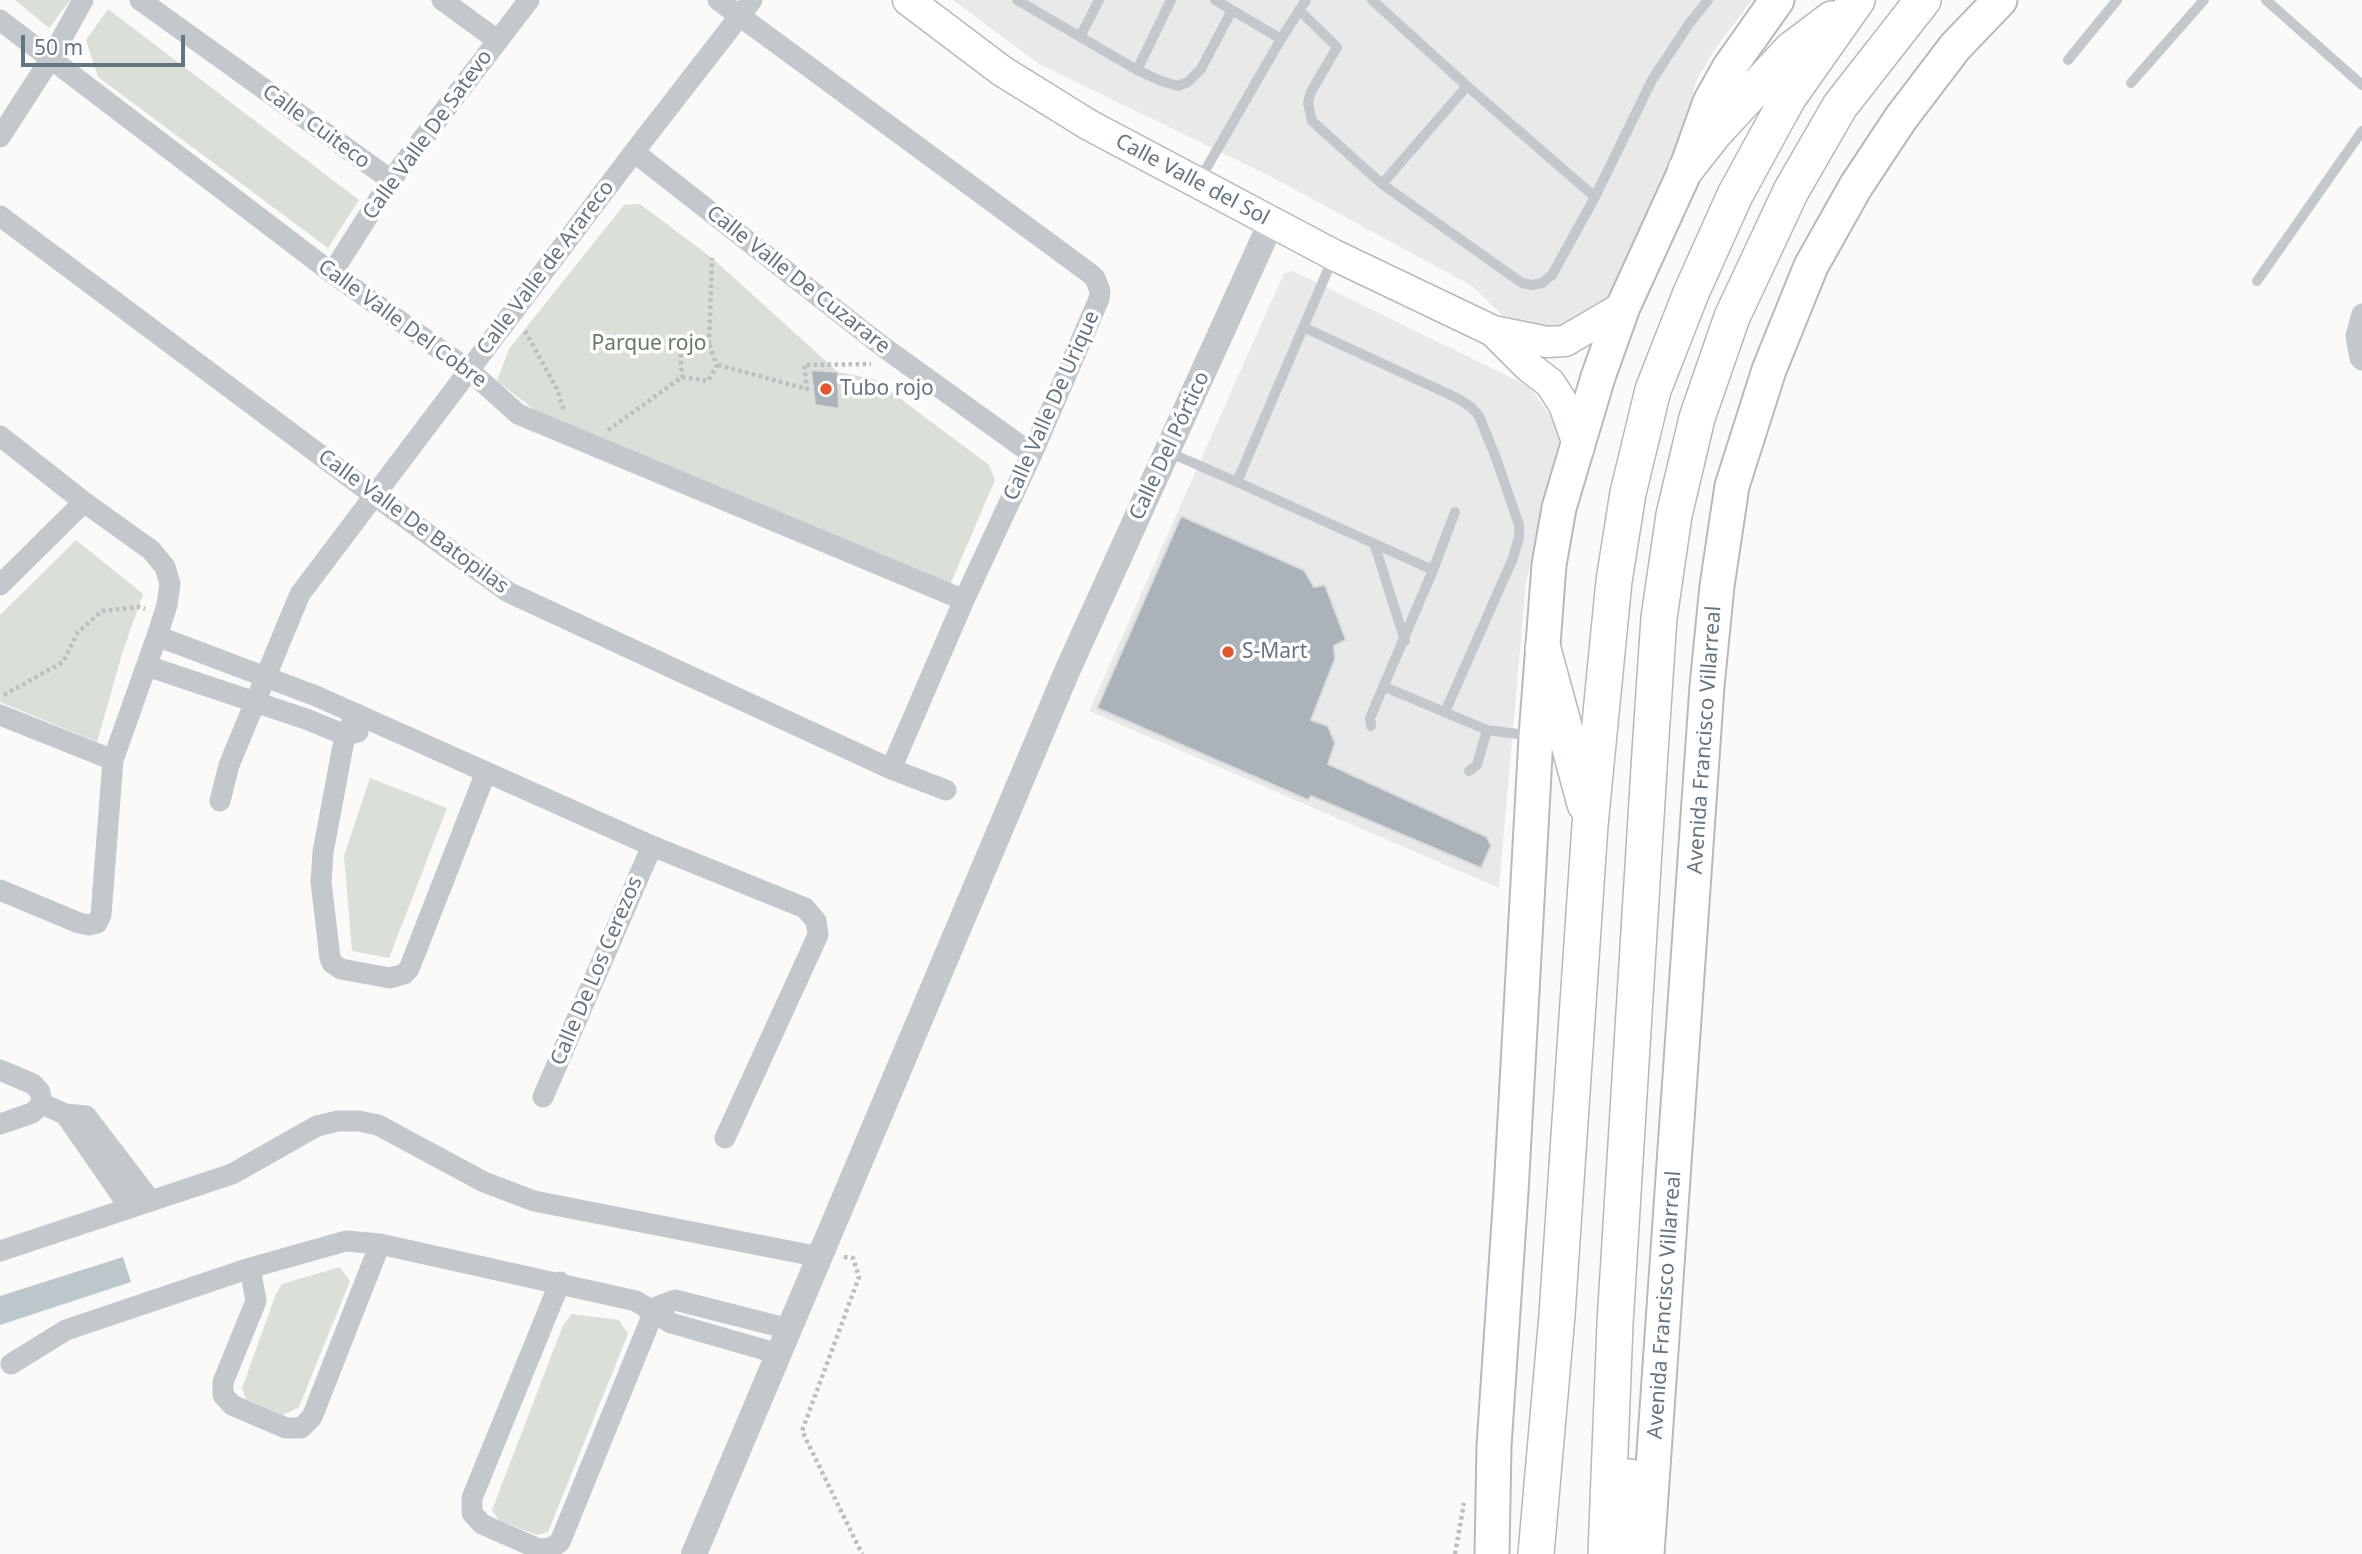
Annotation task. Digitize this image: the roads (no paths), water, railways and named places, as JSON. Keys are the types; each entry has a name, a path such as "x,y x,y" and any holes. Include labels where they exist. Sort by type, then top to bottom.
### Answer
{"highway":[{"path":"1686,169 1715,132 1791,50 1857,0"},
{"path":"1535,1554 1557,1315 1590,825 1614,581 1628,493 1653,390 1690,293 1735,195 1788,98 1857,0"},
{"path":"1606,1554 1615,1324 1659,618 1677,503 1698,418 1732,317 1791,191 1840,106 1923,0"},
{"path":"1542,649 1590,825"},
{"path":"1512,1554 1557,1315"},
{"path":"1615,1324 1630,1473 1632,1554"}],"main road":[{"name":"Calle Valle del Sol","path":"908,0 1002,71 1089,125 1271,223 1493,331 1547,342 1565,341 1623,307"},
{"path":"1492,1554 1494,1446 1536,737 1549,565 1559,508 1598,377 1623,307 1686,169 1710,102 1729,68 1777,0"},
{"name":"Avenida Francisco Villarreal","path":"1647,1554 1707,686 1717,586 1732,486 1769,370 1811,266 1856,186 1900,118 1955,47 2000,0"},
{"name":"Calle Valle del Sol","path":"1493,331 1529,367 1550,383 1564,405 1579,447"}],"street":[{"path":"0,137 51,58 83,0"},
{"name":"Calle Cuiteco","path":"140,0 391,180"},
{"path":"442,0 497,40"},
{"name":"Calle Valle De Satevo","path":"332,273 391,180 529,0"},
{"name":"Calle Valle De Urique","path":"718,0 746,8 1095,278 1100,291 1099,299 1032,454 964,600 891,769"},
{"name":"Calle Valle de Arareco","path":"220,801 229,765 300,594 746,8"},
{"name":"Calle Valle Del Cobre","path":"0,20 332,273 469,370 518,414 964,600"},
{"name":"Calle Valle De Cuzarare","path":"634,152 907,365 1032,454"},
{"name":"Calle Valle De Batopilas","path":"0,216 508,592 891,769 946,790"},
{"name":"Calle Del Pórtico","path":"694,1554 1068,669 1271,223"},
{"path":"2362,314 2356,336 2362,360"},
{"path":"0,436 83,502 151,550 165,567 170,584 160,626 113,760 101,915 97,923 79,923 0,890"},
{"path":"0,585 83,502"},
{"path":"160,626 652,846 805,908 814,917 818,934 725,1139"},
{"path":"147,666 306,719 345,735 380,726"},
{"path":"357,714 345,735 323,852 321,882 330,958 332,963 341,969 390,978 404,974 408,969 486,772"},
{"path":"0,715 113,760"},
{"name":"Calle De Los Cerezos","path":"543,1097 652,846"},
{"path":"0,1070 33,1084 40,1092 42,1104"},
{"path":"42,1104 65,1114 86,1116 151,1201"},
{"path":"0,1124 32,1112 42,1104"},
{"path":"65,1114 130,1208"},
{"path":"0,1251 232,1174 317,1126 338,1121 359,1121 378,1125 484,1182 534,1201 820,1257"},
{"path":"11,1364 66,1330 250,1268 346,1241 380,1244 636,1301 671,1323 779,1354"},
{"path":"250,1268 256,1301 223,1382 223,1395 232,1405 286,1428 301,1428 312,1418 380,1244"},
{"path":"560,1282 472,1498 472,1513 482,1524 539,1549 551,1548 560,1542 650,1321 651,1309"},
{"path":"651,1309 675,1300 789,1329"}],"lane":[{"path":"1080,37 1099,0"},
{"path":"1138,70 1171,0"},
{"path":"1215,0 1280,39"},
{"path":"1199,183 1280,39 1306,0"},
{"path":"1372,0 1595,197"},
{"path":"1299,10 1337,47 1311,92 1308,103 1312,121 1382,184 1522,283 1532,285 1542,283 1552,275 1595,197 1652,80 1708,0"},
{"path":"2068,60 2117,0"},
{"path":"2131,83 2204,0"},
{"path":"2266,0 2362,85"},
{"path":"1025,2 1138,70 1178,86 1188,82 1201,69 1232,10"},
{"path":"1382,184 1467,86"},
{"path":"2257,281 2362,131"},
{"path":"1237,482 1334,255"},
{"path":"1303,327 1457,398 1471,407 1479,416 1496,458 1519,525 1519,537 1513,558 1445,712"},
{"path":"1168,452 1433,570"},
{"path":"1371,726 1370,718 1405,641 1455,512"},
{"path":"1375,546 1405,641"},
{"path":"1385,687 1487,730 1536,737"},
{"path":"1469,771 1477,765 1487,730"}],"place":[{"name":"Tubo rojo","path":"826,389"},
{"name":"S-Mart","path":"1228,652"}],"park label":[{"name":"Parque rojo","path":"649,344"}]}
